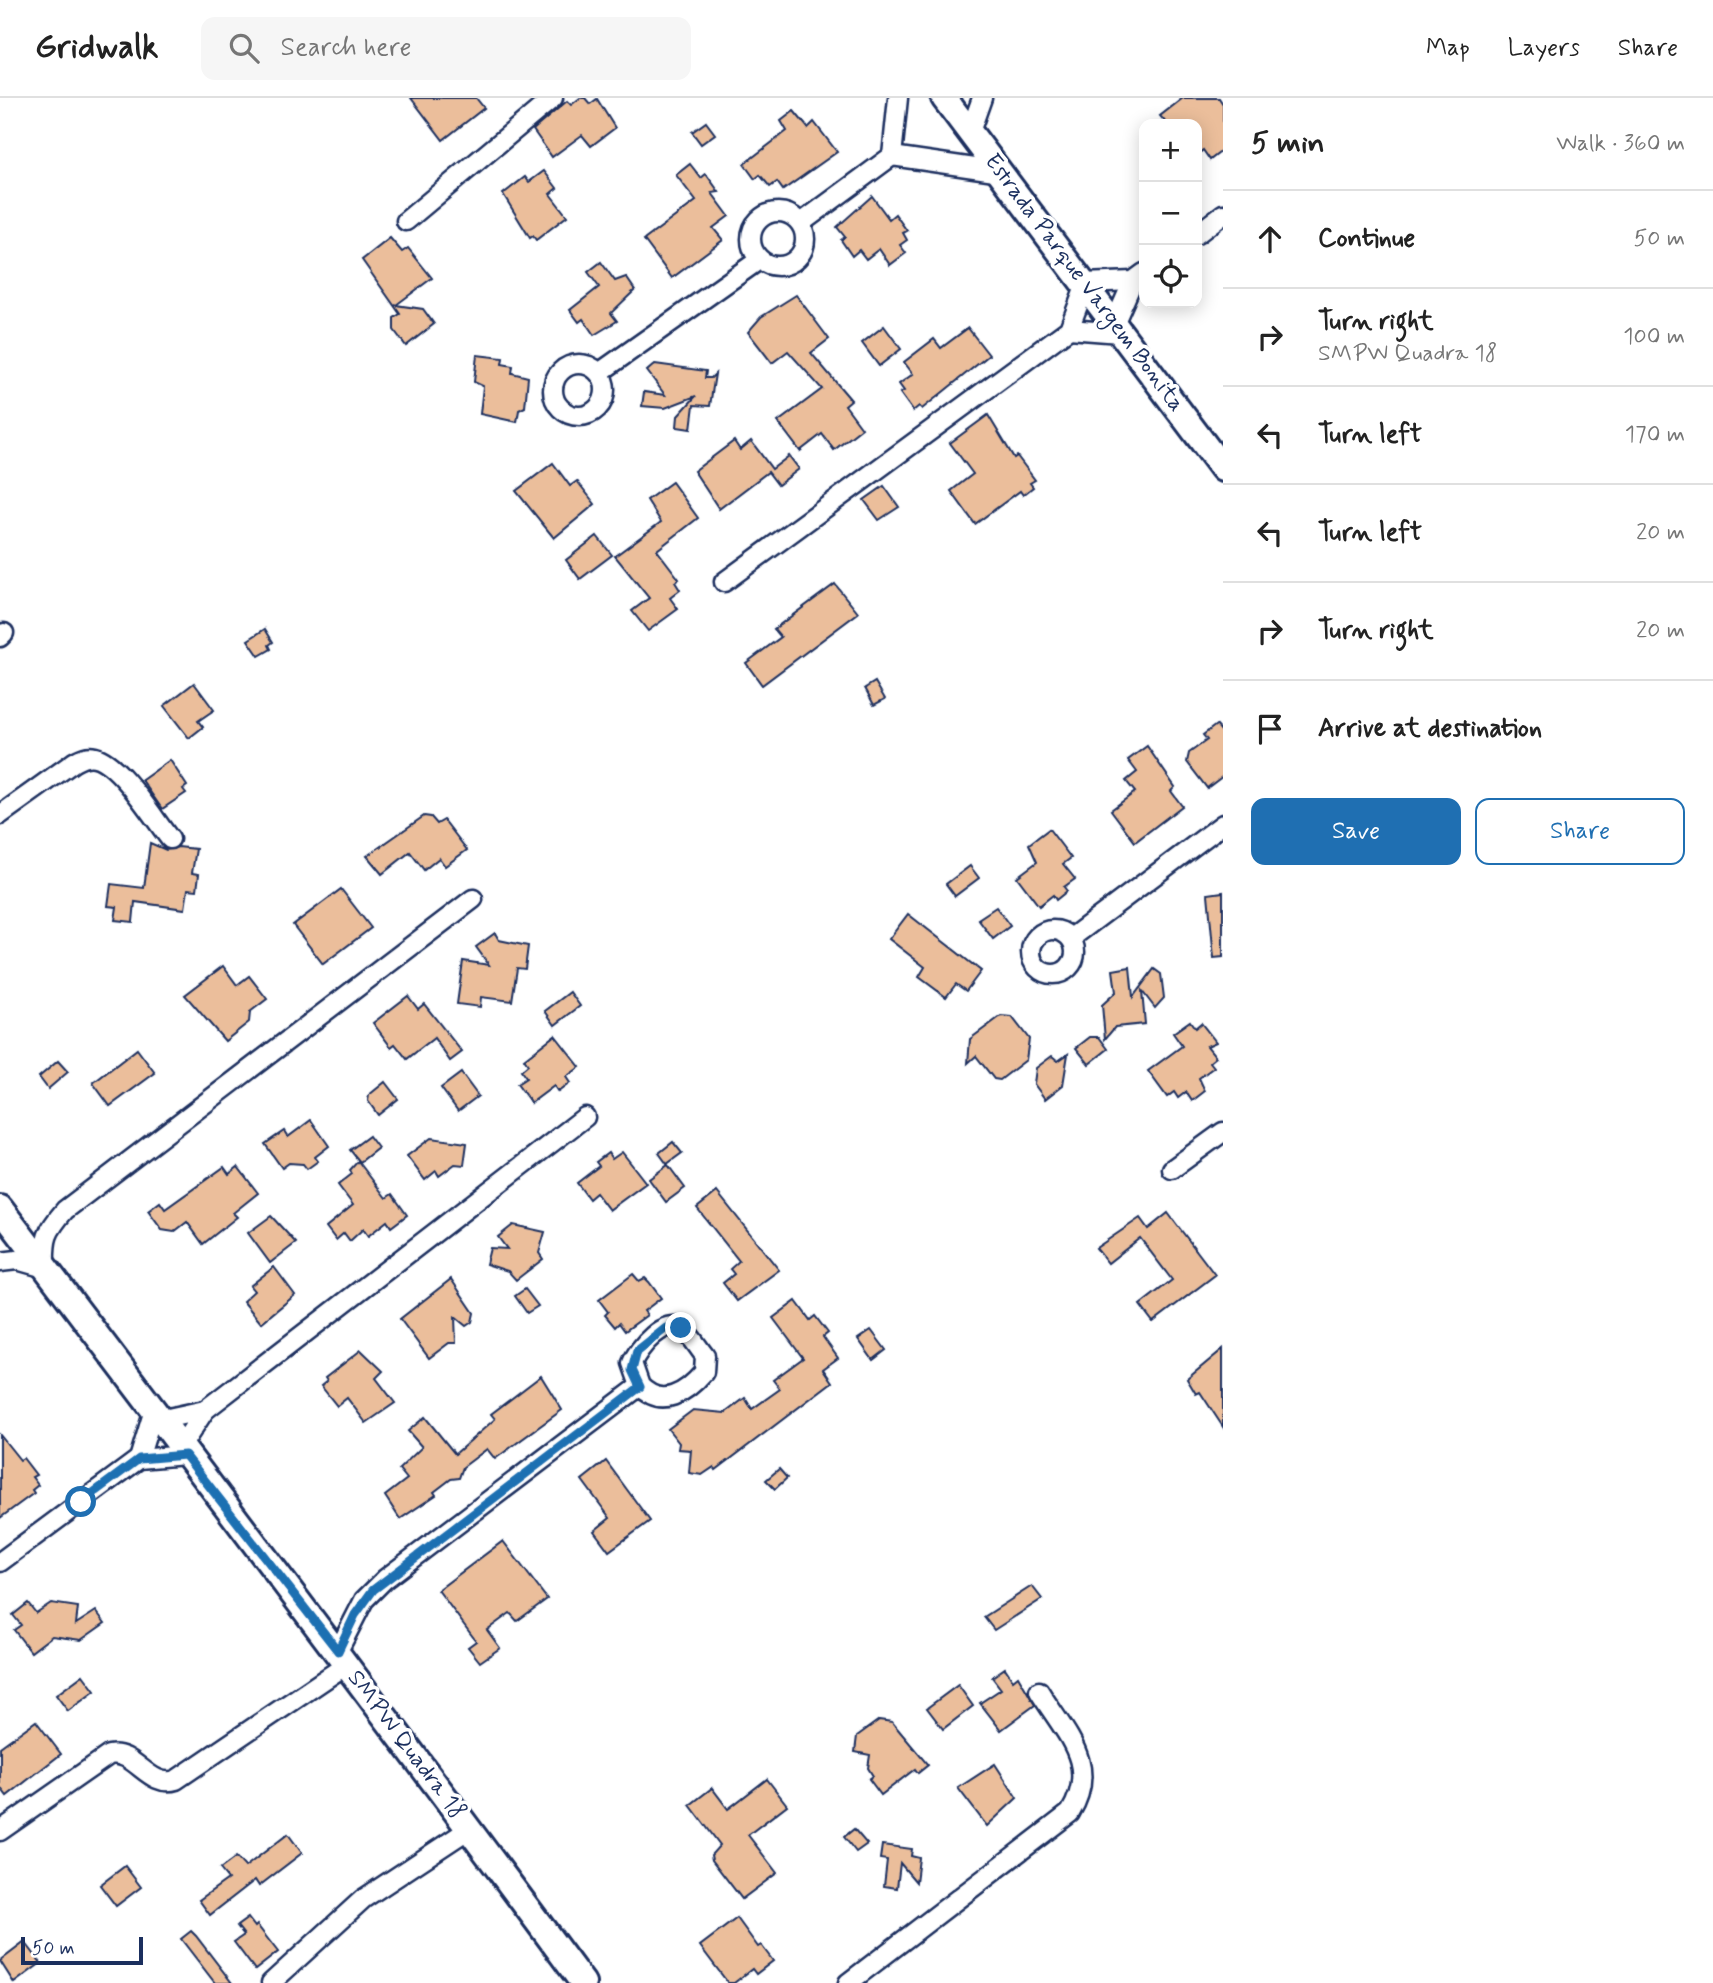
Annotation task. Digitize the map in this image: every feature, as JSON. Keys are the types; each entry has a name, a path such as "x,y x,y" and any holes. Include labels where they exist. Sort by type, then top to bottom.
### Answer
{"street":[{"path":"405,221 554,98"},
{"path":"892,156 898,98"},
{"name":"Estrada Parque Vargem Bonita","path":"944,98 1223,469"},
{"path":"970,132 982,98"},
{"path":"801,223 892,156 1002,172"},
{"path":"773,211 789,213 801,223 806,238 802,254 790,264 774,267 759,260 751,247 750,232 759,218 773,211"},
{"path":"1202,230 1223,214"},
{"path":"599,373 759,260"},
{"path":"724,582 1069,329 1085,285 1139,277"},
{"path":"1069,329 1117,329 1139,277"},
{"path":"0,815 74,762 84,757 96,757 118,771 170,839"},
{"path":"1071,938 1223,824"},
{"path":"0,1262 17,1260 46,1268 44,1242 49,1228 65,1210 472,899"},
{"path":"0,1562 139,1459 182,1452 205,1410 585,1118"},
{"path":"1172,1169 1223,1132"},
{"name":"SMPW Quadra 18","path":"0,1208 182,1452 342,1658 583,1983"},
{"path":"675,1326 684,1330 705,1356 705,1372 670,1399 657,1399 640,1387 632,1370 635,1357 642,1346 666,1328 675,1326"},
{"path":"0,1831 108,1755 122,1755 161,1781 176,1780 342,1658 364,1601 385,1578 640,1387"},
{"path":"139,1459 156,1417 205,1410"},
{"path":"848,1983 1070,1813 1084,1782 1082,1764 1039,1691"},
{"path":"271,1983 363,1899 469,1829"}],"building":[{"path":"411,98 476,98 484,108 443,140"},
{"path":"580,98 585,98 590,104 597,99 615,128 591,146 582,135 552,157 533,130 567,101 571,105"},
{"path":"1183,98 1219,98 1223,104 1223,150 1210,160 1202,151 1202,119 1163,119 1160,116"},
{"path":"794,111 808,128 814,122 837,152 783,190 777,182 770,187 760,175 755,179 744,164 787,131 781,121"},
{"path":"706,122 715,134 701,144 692,132"},
{"path":"690,164 701,178 706,174 719,192 712,193 729,216 713,228 723,240 672,278 644,240 696,201 676,175"},
{"path":"544,171 557,188 550,194 567,216 536,240 533,236 530,238 503,194 525,177 529,182"},
{"path":"872,196 889,219 895,214 907,231 903,233 907,240 900,245 906,253 890,265 879,249 866,259 859,250 852,256 841,240 845,237 837,227"},
{"path":"390,238 402,252 408,248 432,278 396,305 423,309 434,324 406,346 394,330 394,318 400,314 362,260"},
{"path":"601,262 615,281 626,277 635,290 611,313 617,321 594,335 583,319 579,322 570,310 599,287 588,272"},
{"path":"796,295 829,339 811,353 851,400 845,405 862,428 834,450 822,434 800,451 778,422 822,389 788,351 772,363 748,332 761,317"},
{"path":"884,326 901,349 879,366 862,343"},
{"path":"968,328 989,355 922,409 919,406 913,411 900,393 904,391 899,384 913,374 904,362 934,339 941,348"},
{"path":"477,355 503,358 502,364 513,366 512,373 528,377 525,407 519,410 517,422 480,414 483,386 474,382"},
{"path":"655,364 706,371 705,378 711,378 715,374 710,406 694,405 691,429 677,427 678,416 696,396 665,408 642,406 644,392 665,395 647,371"},
{"path":"988,415 1014,458 1017,456 1035,480 1030,483 1033,487 1023,495 1020,491 975,524 951,491 973,474 950,443"},
{"path":"734,441 740,450 751,441 772,469 789,456 799,469 778,485 768,472 719,509 694,471"},
{"path":"553,463 570,486 577,481 595,504 554,538 516,491"},
{"path":"672,482 698,518 657,550 679,579 675,582 680,590 670,598 678,609 648,631 632,611 649,598 615,556 661,522 647,500"},
{"path":"884,486 899,507 879,520 864,500"},
{"path":"597,536 612,555 580,579 566,560"},
{"path":"835,584 858,613 762,685 746,663 781,637 774,629"},
{"path":"265,629 273,642 269,645 271,649 259,656 248,640"},
{"path":"875,682 885,699 874,705 865,688"},
{"path":"194,683 214,710 198,721 203,727 189,738 164,706"},
{"path":"1216,725 1223,733 1223,776 1207,788 1187,762 1189,753 1207,740 1203,735"},
{"path":"1147,746 1175,787 1171,791 1182,806 1135,842 1111,810 1135,792 1126,781 1137,772 1128,760"},
{"path":"170,760 187,786 183,789 186,793 162,809 142,780"},
{"path":"424,816 431,817 437,824 444,820 467,850 445,866 439,858 424,870 410,852 382,874 367,856"},
{"path":"1049,829 1071,858 1063,864 1075,879 1064,887 1067,891 1056,900 1053,895 1039,906 1017,877 1037,862 1029,844"},
{"path":"150,843 166,850 178,847 196,849 192,873 199,874 197,890 188,889 185,909 135,902 133,922 115,920 117,907 108,906 111,884 144,888"},
{"path":"970,866 979,878 955,896 946,884"},
{"path":"341,889 371,928 323,964 293,925"},
{"path":"1223,892 1223,957 1214,958 1208,894"},
{"path":"996,907 1010,926 993,939 978,919"},
{"path":"908,914 981,971 966,991 956,984 946,997 919,977 925,967 889,939"},
{"path":"495,933 499,940 528,946 525,969 517,968 512,1001 481,997 480,1007 457,1004 463,961 489,965 476,947"},
{"path":"223,966 237,985 249,976 267,999 250,1012 249,1022 225,1041 185,995"},
{"path":"1130,967 1133,997 1154,969 1161,974 1164,998 1155,1008 1142,991 1145,1024 1115,1027 1105,1039 1102,1005 1116,992 1113,970"},
{"path":"570,992 580,1006 555,1025 545,1011"},
{"path":"408,996 418,1009 424,1004 462,1052 450,1061 434,1038 407,1059 395,1044 391,1047 373,1023"},
{"path":"1001,1016 1012,1017 1029,1039 1026,1060 1000,1080 994,1079 976,1056 968,1063 970,1039"},
{"path":"1190,1021 1195,1028 1201,1023 1216,1042 1207,1046 1216,1057 1210,1062 1214,1067 1199,1078 1205,1091 1192,1101 1186,1092 1178,1098 1174,1092 1167,1097 1148,1071 1182,1046 1173,1033"},
{"path":"555,1035 580,1067 566,1077 570,1083 558,1092 554,1086 531,1103 517,1084 526,1078 521,1071 528,1065 524,1059"},
{"path":"1090,1037 1099,1037 1108,1049 1089,1064 1076,1048"},
{"path":"137,1049 155,1073 110,1106 93,1083"},
{"path":"1068,1054 1063,1085 1045,1099 1034,1084 1036,1068 1052,1056 1058,1061"},
{"path":"58,1061 68,1072 48,1089 39,1077"},
{"path":"461,1073 478,1096 458,1111 441,1088"},
{"path":"385,1082 398,1099 378,1115 368,1101 369,1095"},
{"path":"311,1120 329,1146 315,1157 318,1161 307,1169 303,1164 289,1163 282,1168 265,1144 284,1131 288,1137"},
{"path":"369,1136 378,1148 360,1162 350,1150"},
{"path":"431,1138 467,1143 464,1165 455,1164 439,1176 436,1171 425,1180 407,1156"},
{"path":"673,1142 682,1153 667,1164 659,1153"},
{"path":"622,1152 646,1183 609,1210 596,1193 589,1199 577,1183 599,1166 596,1162 608,1153 612,1159"},
{"path":"358,1161 386,1198 392,1194 407,1215 391,1227 387,1221 368,1236 363,1229 350,1241 344,1233 336,1240 326,1227 353,1205 338,1185 352,1174 350,1170"},
{"path":"668,1165 685,1188 666,1202 649,1179"},
{"path":"224,1167 229,1174 238,1167 258,1193 233,1213 237,1217 203,1244 187,1222 174,1232 162,1230 148,1211 160,1202 165,1209"},
{"path":"717,1192 779,1270 737,1301 723,1283 734,1274 730,1269 739,1261 697,1208"},
{"path":"1168,1213 1215,1275 1153,1322 1140,1305 1172,1280 1140,1238 1108,1263 1096,1248 1140,1218 1148,1229"},
{"path":"271,1216 296,1243 270,1263 248,1233"},
{"path":"513,1225 545,1232 539,1253 543,1259 516,1280 508,1271 486,1264 490,1248 507,1249 498,1237"},
{"path":"274,1267 295,1295 261,1323 243,1301 254,1291 250,1286"},
{"path":"633,1274 639,1281 645,1278 661,1298 644,1311 647,1315 625,1331 619,1323 615,1327 605,1315 608,1312 599,1300"},
{"path":"451,1279 474,1313 472,1322 466,1326 455,1317 456,1343 449,1343 429,1358 400,1319"},
{"path":"525,1289 538,1306 527,1313 515,1296"},
{"path":"796,1301 810,1320 815,1316 828,1333 823,1337 838,1358 823,1369 832,1382 716,1470 714,1467 702,1475 689,1473 691,1450 678,1449 679,1443 668,1429 693,1410 725,1413 745,1398 752,1409 780,1389 773,1380 803,1358 773,1318"},
{"path":"871,1330 886,1350 873,1360 858,1339"},
{"path":"1223,1349 1223,1427 1200,1392 1196,1394 1187,1379"},
{"path":"361,1350 383,1371 376,1378 395,1403 366,1423 347,1398 337,1406 321,1386 327,1381 325,1378"},
{"path":"541,1376 562,1410 495,1459 487,1449 463,1467 459,1478 451,1479 434,1492 436,1495 400,1519 385,1496 407,1479 399,1469 422,1447 408,1431 425,1417 455,1454 495,1419 491,1414"},
{"path":"0,1435 36,1475 32,1477 38,1485 32,1490 34,1493 0,1518"},
{"path":"606,1461 650,1521 609,1551 594,1531 610,1518 582,1480"},
{"path":"779,1469 787,1478 775,1489 766,1480"},
{"path":"503,1541 547,1599 517,1621 510,1613 487,1630 500,1648 480,1662 468,1647 476,1641 438,1590"},
{"path":"1032,1586 1042,1599 994,1630 984,1617"},
{"path":"28,1603 36,1613 51,1603 78,1607 76,1624 96,1611 105,1623 81,1640 52,1636 31,1652 14,1630 21,1625 13,1615"},
{"path":"1005,1668 1013,1680 1018,1676 1035,1705 1001,1730 980,1703 1001,1689 992,1677"},
{"path":"83,1675 95,1691 68,1711 56,1695"},
{"path":"958,1685 973,1706 943,1729 927,1708"},
{"path":"879,1720 892,1722 928,1765 918,1773 915,1769 881,1795 869,1779 873,1776 868,1768 870,1755 855,1752 857,1736"},
{"path":"36,1721 61,1754 7,1796 0,1787 0,1747"},
{"path":"995,1764 1017,1798 987,1826 958,1788"},
{"path":"767,1779 787,1805 748,1835 777,1873 742,1899 712,1860 711,1855 720,1845 690,1805 712,1788 728,1809"},
{"path":"854,1829 867,1844 856,1852 844,1837"},
{"path":"288,1834 302,1853 259,1886 255,1880 210,1915 199,1900 228,1879 220,1869 236,1857 245,1867"},
{"path":"882,1845 912,1849 911,1856 919,1858 916,1882 900,1863 897,1888 884,1886 887,1860 880,1859"},
{"path":"125,1866 141,1887 116,1906 100,1885"},
{"path":"248,1918 255,1927 257,1925 278,1952 255,1970 234,1942 244,1935 237,1926"},
{"path":"737,1918 758,1947 761,1945 773,1961 756,1974 752,1969 734,1983 728,1983 700,1946"},
{"path":"191,1931 232,1983 215,1983 181,1939"},
{"path":"25,1942 41,1963 14,1983 0,1961"}],"route":[{"path":"81,1502 139,1459 185,1455 338,1651 364,1601 385,1578 640,1387 632,1370 637,1351 666,1328 681,1328"}]}
